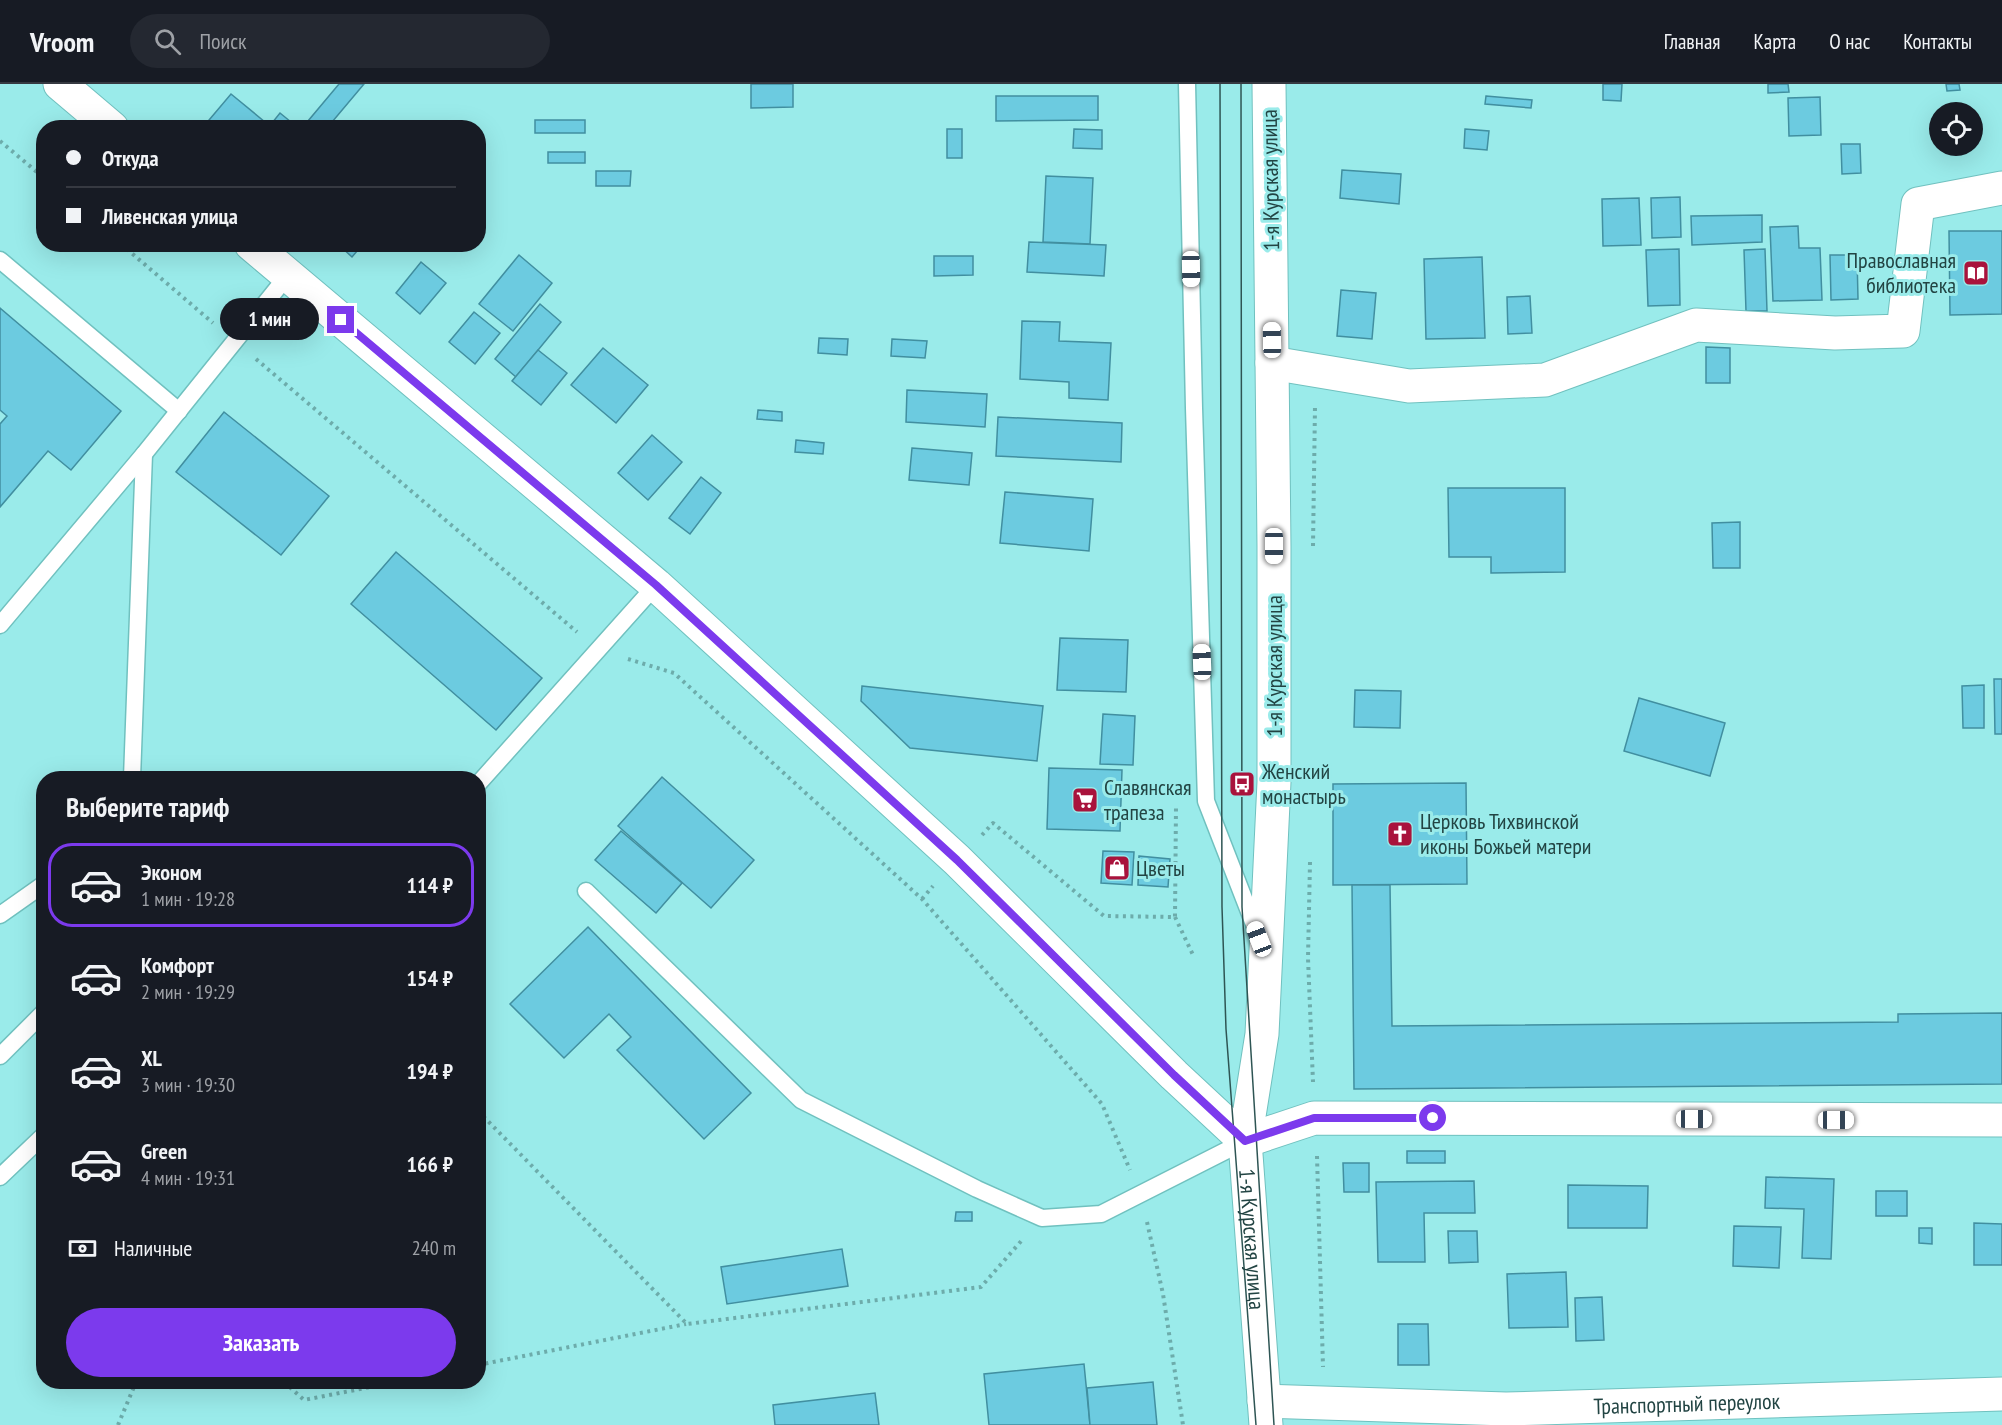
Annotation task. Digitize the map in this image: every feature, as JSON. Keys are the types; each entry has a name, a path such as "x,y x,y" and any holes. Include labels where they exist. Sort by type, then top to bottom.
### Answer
{"street":[{"path":"60,84 103,120"},
{"name":"1-я Курская улица","path":"1265,1413 1245,1141 1262,1034 1274,782 1269,84"},
{"path":"1272,363 1409,386 1545,380 1696,325 1835,333 1903,331 1918,204 2002,188"},
{"path":"261,252 656,585 957,860 1174,1075 1245,1141 1314,1118 2002,1120"},
{"name":"Транспортный переулок","path":"1265,1413 1324,1402 1506,1409 2002,1394"}],"lane":[{"path":"1187,84 1206,801 1267,959"},
{"path":"0,260 178,411"},
{"path":"0,625 144,454 288,275"},
{"path":"132,771 144,454"},
{"path":"486,775 656,585"},
{"path":"0,915 36,890"},
{"path":"586,891 801,1100 977,1189 1042,1218 1101,1214 1245,1141"},
{"path":"0,1056 36,1020"},
{"path":"0,1177 36,1143"}],"path":[{"path":"0,141 36,171"},
{"path":"130,252 598,650 674,674 922,899 1101,1104 1140,1194 1163,1294 1183,1425"},
{"path":"1194,957 1174,917 1176,800 1206,801"},
{"path":"922,899 993,823 1104,916 1174,917"},
{"path":"1314,1118 1324,1402"},
{"path":"486,1119 687,1324"},
{"path":"486,1363 687,1324 981,1287 1042,1218"},
{"path":"118,1425 133,1389"},
{"path":"292,1389 304,1400 360,1389"}],"building":[{"path":"339,84 364,84 334,120 309,120"},
{"path":"751,84 793,84 793,107 751,108"},
{"path":"1603,84 1622,84 1621,101 1603,100"},
{"path":"1768,84 1788,84 1789,92 1768,93"},
{"path":"1946,84 1959,84 1960,90 1947,91"},
{"path":"231,94 263,120 209,120"},
{"path":"996,96 1098,96 1098,120 996,121"},
{"path":"1486,96 1532,100 1531,108 1485,104"},
{"path":"1820,97 1821,135 1789,136 1788,98"},
{"path":"280,113 289,120 274,120"},
{"path":"535,120 585,120 585,133 535,133"},
{"path":"947,129 962,129 962,158 947,158"},
{"path":"1074,129 1102,130 1102,149 1073,148"},
{"path":"1465,129 1489,131 1487,150 1464,148"},
{"path":"1841,144 1860,144 1861,173 1842,174"},
{"path":"548,152 585,152 585,163 548,163"},
{"path":"1342,170 1401,174 1399,204 1340,198"},
{"path":"596,171 631,171 630,186 596,186"},
{"path":"1046,176 1093,178 1090,244 1043,242"},
{"path":"1680,197 1681,237 1652,238 1651,198"},
{"path":"1639,198 1641,245 1603,246 1602,199"},
{"path":"1762,215 1762,242 1692,245 1691,216"},
{"path":"1798,226 1799,248 1820,248 1822,300 1773,301 1770,227"},
{"name":"Православная библиотека","path":"1949,231 2002,231 2002,314 1950,315"},
{"path":"1029,242 1106,245 1104,276 1027,272"},
{"path":"1679,249 1680,305 1648,306 1646,250"},
{"path":"1765,249 1767,311 1746,311 1744,250"},
{"path":"347,252 356,252 352,257"},
{"path":"519,255 552,283 513,331 479,304"},
{"path":"1830,255 1857,255 1858,299 1831,300"},
{"path":"934,256 973,256 973,275 934,276"},
{"path":"1482,257 1485,338 1426,339 1424,259"},
{"path":"421,262 446,283 420,314 396,293"},
{"path":"1341,290 1376,293 1372,339 1337,336"},
{"path":"1530,296 1532,333 1508,334 1507,297"},
{"path":"540,304 561,322 516,377 495,359"},
{"path":"0,308 121,411 71,470 48,451 0,507 0,424 7,416 0,410"},
{"path":"474,312 500,333 475,364 449,342"},
{"path":"1022,321 1060,322 1059,341 1111,343 1108,400 1069,398 1069,382 1020,379"},
{"path":"819,338 848,339 847,355 818,353"},
{"path":"892,339 927,341 925,358 891,356"},
{"path":"1706,347 1730,348 1730,383 1706,383"},
{"path":"603,348 648,385 616,423 571,385"},
{"path":"538,350 567,373 541,405 512,381"},
{"path":"907,390 987,394 985,427 906,422"},
{"path":"758,410 782,412 782,421 757,419"},
{"path":"224,412 329,496 281,555 176,472"},
{"path":"998,417 1122,423 1121,462 996,456"},
{"path":"652,435 682,462 648,500 618,473"},
{"path":"796,440 824,443 823,454 795,452"},
{"path":"912,448 972,453 969,485 909,480"},
{"path":"701,477 721,493 690,534 669,518"},
{"path":"1448,488 1565,488 1565,572 1491,573 1491,557 1449,557"},
{"path":"1005,492 1093,499 1089,551 1000,543"},
{"path":"1740,522 1740,568 1713,568 1712,523"},
{"path":"396,552 542,678 496,730 351,604"},
{"path":"1060,638 1128,640 1126,692 1057,690"},
{"path":"1994,679 2002,679 2002,734 1995,734"},
{"path":"1984,685 1984,728 1963,728 1962,686"},
{"path":"862,686 1043,706 1037,761 910,748 861,701"},
{"path":"1355,690 1401,691 1400,728 1354,727"},
{"path":"1639,698 1725,723 1710,776 1624,751"},
{"path":"1103,714 1135,716 1133,765 1100,764"},
{"name":"Славянская трапеза","path":"1049,768 1122,770 1120,831 1047,829"},
{"path":"662,777 754,860 711,908 618,826"},
{"name":"Церковь Тихвинской иконы Божьей матери","path":"1466,783 1467,884 1333,885 1333,784"},
{"path":"621,831 682,883 656,913 595,860"},
{"name":"Цветы","path":"1103,851 1134,852 1132,885 1101,883"},
{"path":"1139,856 1170,859 1168,887 1138,885"},
{"path":"1352,885 1390,885 1392,1026 1898,1022 1898,1014 2002,1013 2002,1084 1354,1089"},
{"path":"588,927 751,1093 704,1139 617,1050 631,1037 609,1014 564,1058 510,1004"},
{"path":"1407,1151 1445,1151 1445,1163 1407,1163"},
{"path":"1343,1163 1369,1163 1369,1192 1344,1192"},
{"path":"1766,1177 1834,1179 1831,1259 1802,1258 1804,1209 1765,1208"},
{"path":"1474,1181 1475,1213 1424,1213 1425,1262 1378,1262 1376,1182"},
{"path":"1568,1185 1648,1186 1647,1228 1568,1228"},
{"path":"1876,1191 1907,1191 1907,1216 1876,1216"},
{"path":"956,1212 972,1212 972,1221 955,1221"},
{"path":"1974,1223 2002,1224 2002,1265 1974,1265"},
{"path":"1734,1226 1781,1227 1779,1268 1733,1266"},
{"path":"1919,1228 1932,1228 1932,1244 1919,1243"},
{"path":"1448,1231 1477,1231 1478,1262 1449,1263"},
{"path":"842,1249 848,1286 727,1304 721,1267"},
{"path":"1566,1272 1568,1327 1509,1328 1507,1274"},
{"path":"1602,1297 1604,1340 1576,1341 1575,1298"},
{"path":"1398,1324 1428,1324 1429,1365 1398,1365"},
{"path":"1084,1364 1090,1425 989,1425 984,1374"},
{"path":"1153,1382 1157,1425 1090,1425 1087,1388"},
{"path":"875,1393 879,1425 775,1425 773,1405"}],"tram line":[{"path":"1220,84 1222,907 1226,1029 1256,1425"},
{"path":"1241,84 1242,907 1274,1425"}],"place":[{"name":"Православная библиотека","path":"1976,273"},
{"name":"Женский монастырь","path":"1242,784"},
{"name":"Славянская трапеза","path":"1085,800"},
{"name":"Церковь Тихвинской иконы Божьей матери","path":"1400,834"},
{"name":"Цветы","path":"1117,868"}],"route":[{"path":"341,320 656,585 957,860 1174,1075 1245,1141 1314,1118 1433,1118"}]}
